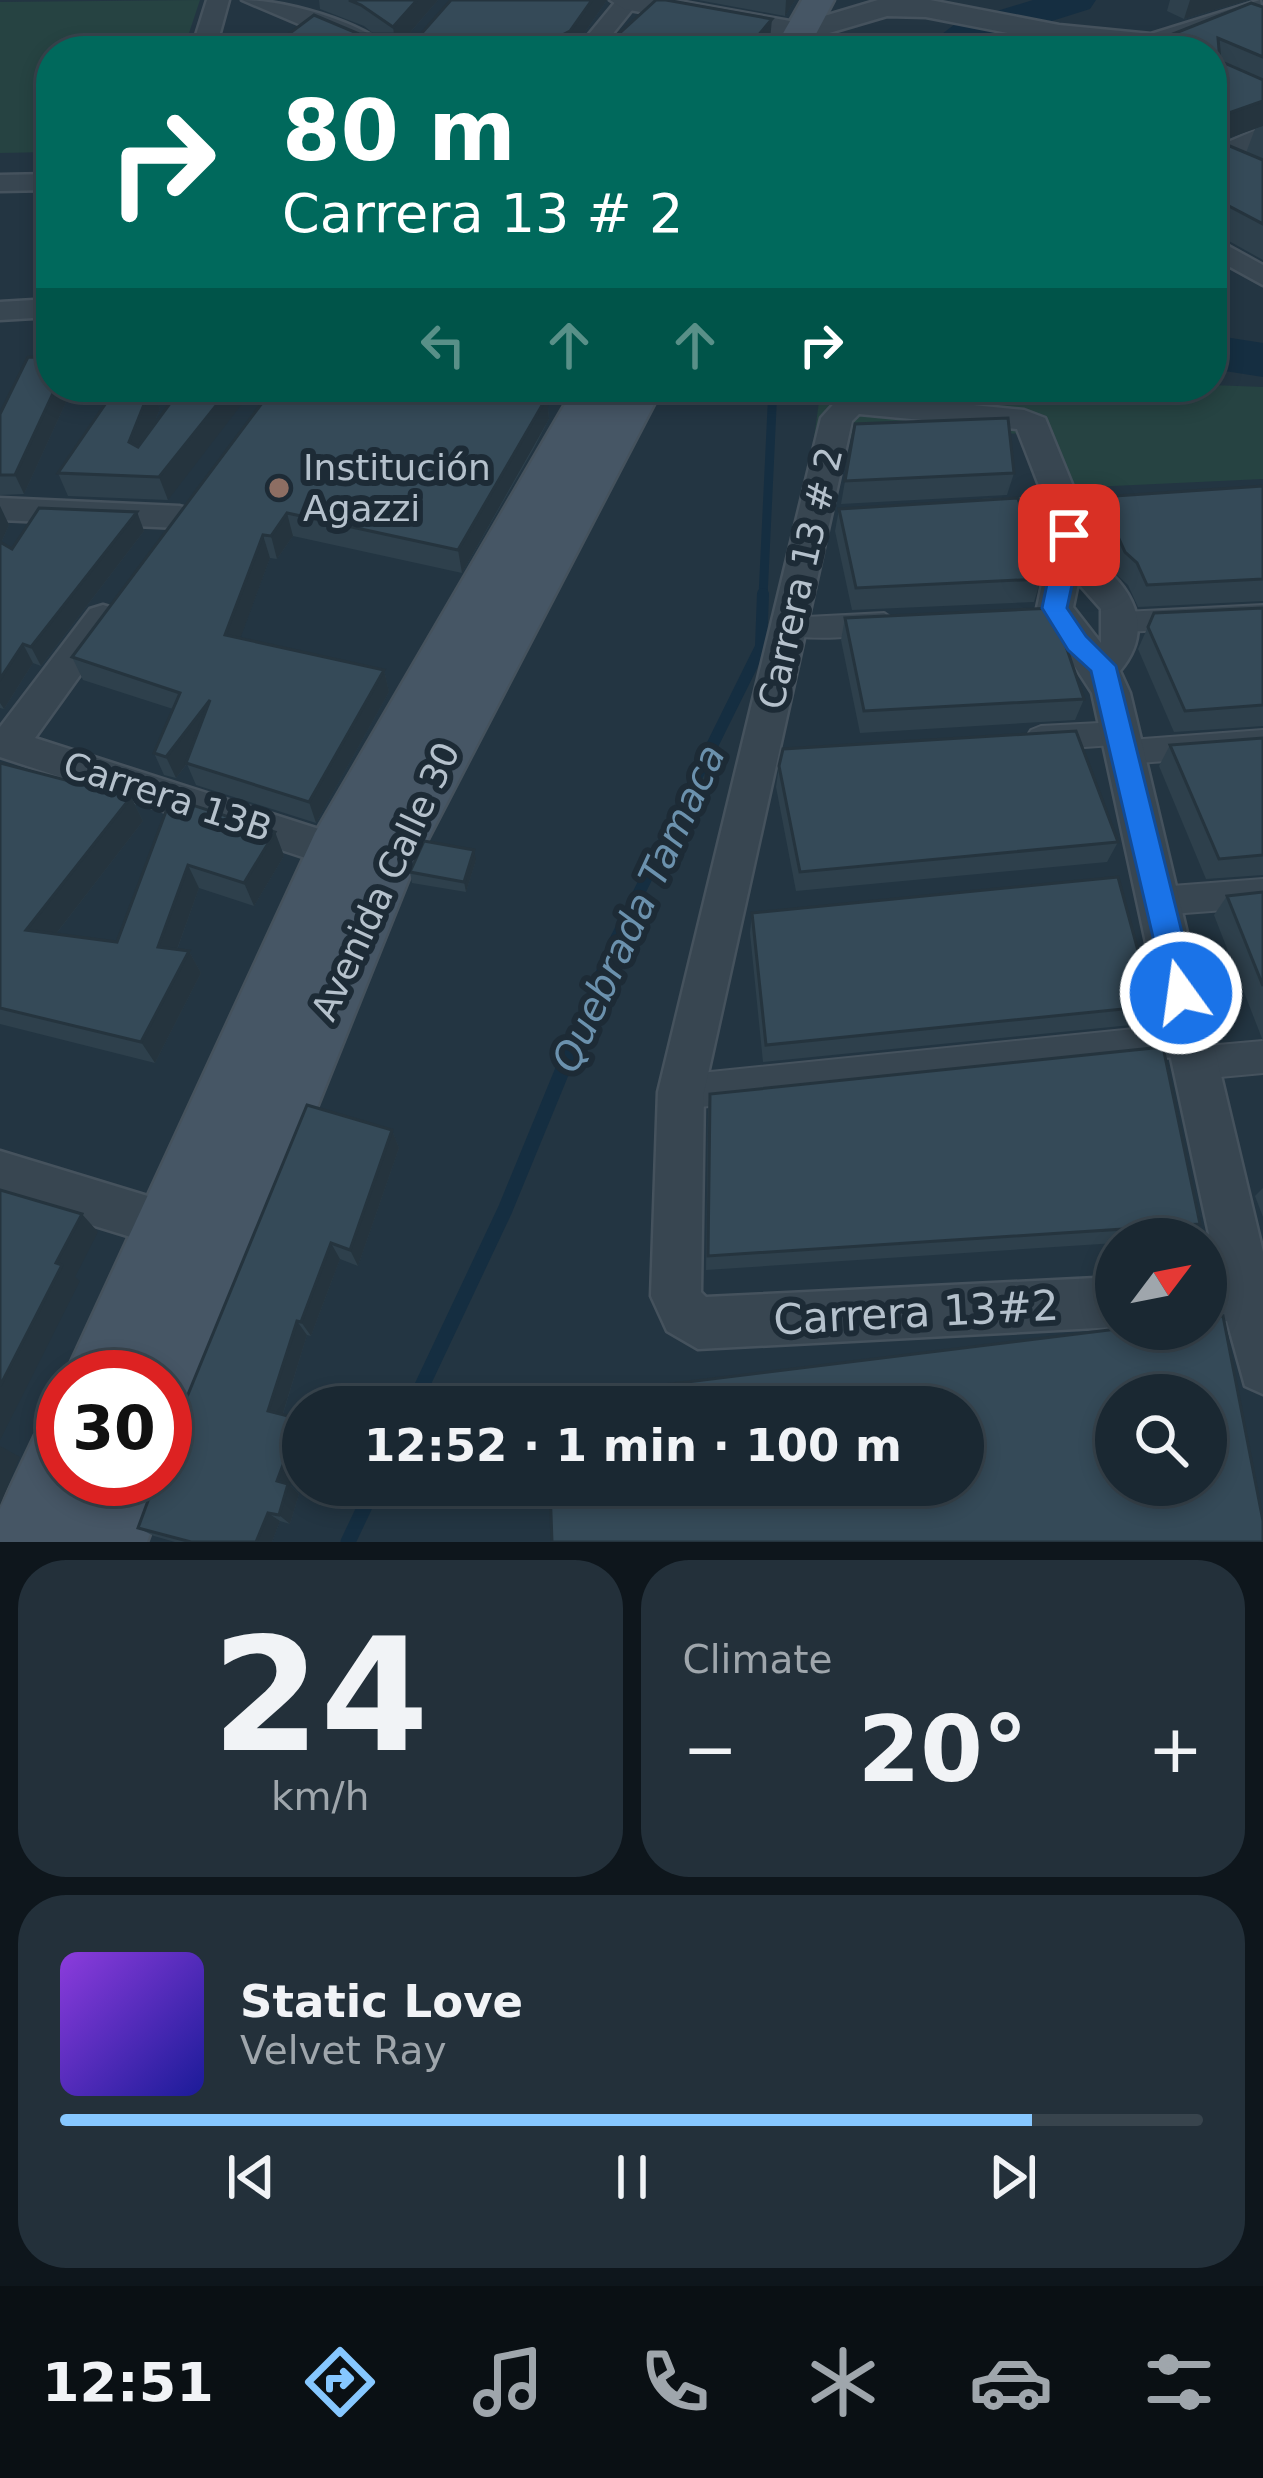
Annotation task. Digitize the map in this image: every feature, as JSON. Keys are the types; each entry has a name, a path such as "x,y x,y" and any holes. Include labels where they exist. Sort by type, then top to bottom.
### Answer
{"main road":[{"path":"811,36 835,6"},
{"name":"Avenida Calle 30","path":"114,1350 337,851 589,402"},
{"name":"Avenida Calle 30","path":"183,1350 386,862 633,402"},
{"path":"27,1542 43,1506"},
{"path":"106,1542 120,1506"}],"street":[{"path":"207,36 218,0"},
{"path":"253,0 308,16 350,36"},
{"path":"308,16 327,0"},
{"path":"599,36 627,0 769,36"},
{"path":"835,6 961,8 1079,36"},
{"path":"1188,36 1255,18"},
{"path":"1227,152 1263,136"},
{"path":"1227,165 1247,176"},
{"path":"0,184 36,183"},
{"path":"1227,254 1263,277"},
{"path":"0,311 36,309"},
{"name":"Carrera 13 # 2","path":"716,1322 698,1323 685,1313 676,1296 681,1092 721,916 770,755 788,628 825,519 837,418 859,402"},
{"name":"Carrera 13 # 2","path":"874,402 1034,425 1064,506 1074,563 1047,616 1103,666 1148,884 1195,1051 1238,1296 1263,1368"},
{"path":"950,512 1108,504"},
{"path":"0,509 186,508 151,555"},
{"path":"1074,563 1110,591 1122,608 1119,645 1103,666"},
{"path":"4,743 122,592"},
{"path":"1124,622 1263,615"},
{"path":"788,628 923,622"},
{"path":"1006,740 1263,742"},
{"name":"Carrera 13B","path":"4,743 337,851"},
{"path":"1148,884 1263,892"},
{"path":"721,916 767,912"},
{"path":"681,1092 1195,1051 1263,1058"},
{"path":"0,1174 170,1225"},
{"name":"Carrera 13#2","path":"716,1322 1095,1303"}],"green space":[{"path":"200,0 188,36 36,36 36,152 0,153 0,2"},
{"path":"1227,386 1263,387 1263,479 1070,488 1044,433 814,438 819,402 1227,402"}],"building":[{"path":"349,0 417,0 393,27"},
{"path":"451,0 592,0 570,31 560,36 286,36 314,15 359,34 421,34"},
{"path":"656,0 772,19 758,36 616,36"},
{"path":"1251,3 1263,7 1263,57 1227,42 1227,36 1168,36"},
{"path":"1227,64 1263,80 1263,101 1227,114"},
{"path":"1227,145 1263,160 1263,224 1227,205"},
{"path":"28,357 36,357 36,402 49,402 15,475 0,475 0,414"},
{"path":"107,402 145,402 129,442 138,447 171,402 219,402 159,477 58,473"},
{"path":"263,402 544,402 458,550 287,513 271,536 263,535 225,635 384,670 309,802 186,763 210,700 166,757 154,753 180,693 72,657"},
{"path":"1008,418 1014,473 845,481 855,424"},
{"path":"1263,486 1263,579 1147,585 1137,563 1125,552 1100,497"},
{"path":"1018,498 1041,579 856,588 839,509"},
{"path":"39,508 137,512 31,647 23,644 0,679 0,542 12,549"},
{"path":"1053,608 1084,699 864,711 845,618"},
{"path":"1263,608 1263,705 1185,711 1148,627 1154,613"},
{"path":"1076,731 1118,842 800,872 779,766 783,749"},
{"path":"1263,738 1263,855 1219,859 1170,745"},
{"path":"0,763 131,797 26,930 117,942 171,798 275,832 244,883 188,865 158,947 189,951 141,1042 0,1008"},
{"path":"424,841 474,850 464,882 410,872"},
{"path":"1118,877 1153,1006 766,1045 752,913"},
{"path":"1263,892 1263,986 1227,896"},
{"path":"1163,1047 1199,1218 1095,1218 1095,1231 708,1256 710,1094"},
{"path":"307,1105 392,1130 350,1250 331,1243 301,1322 297,1321 268,1411 282,1414 282,1468 277,1481 282,1482 282,1505 279,1515 268,1513 256,1542 191,1542 138,1528 146,1506 192,1506 192,1385"},
{"path":"0,1190 82,1214 56,1263 62,1265 0,1386"},
{"path":"1095,1332 1095,1350 1227,1350 1227,1336 1263,1521 1263,1542 552,1542 551,1506 984,1506 984,1386 655,1386"}],"waterway":[{"path":"965,36 1076,0"},
{"path":"1227,354 1263,360"},
{"name":"Quebrada Tamaca","path":"763,597 772,402"},
{"name":"Quebrada Tamaca","path":"584,1016 614,943 761,647 763,594"},
{"name":"Quebrada Tamaca","path":"422,1386 505,1210 586,1013"},
{"name":"Quebrada Tamaca","path":"348,1542 365,1506"}],"place":[{"name":"Institución Agazzi","path":"279,488"}],"route":[{"path":"1069,535 1074,563 1066,569 1053,600 1077,643 1103,666 1181,993"}]}
